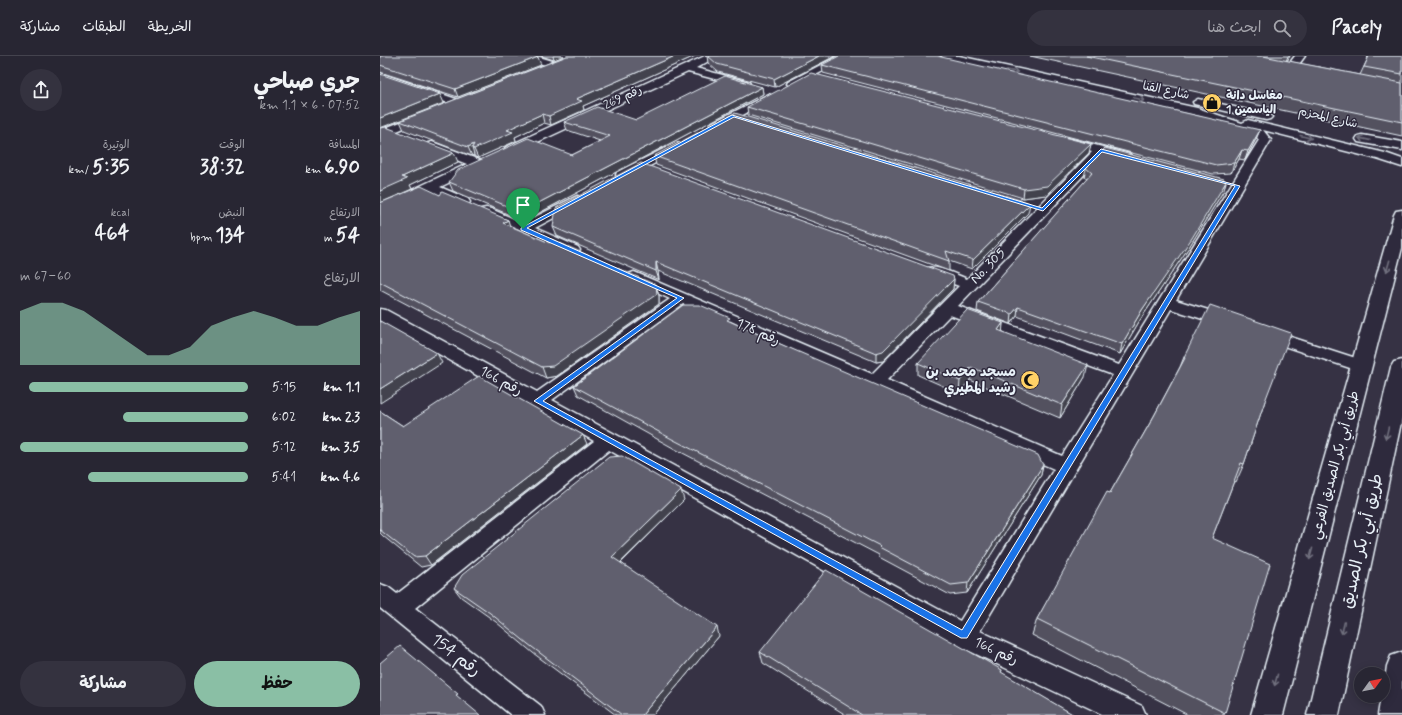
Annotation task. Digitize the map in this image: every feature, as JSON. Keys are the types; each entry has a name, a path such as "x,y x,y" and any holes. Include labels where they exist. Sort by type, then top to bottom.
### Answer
{"main road":[{"name":"طريق أبي بكر الصديق الفرعي","path":"1267,715 1362,366 1374,314 1402,215"},
{"name":"طريق أبي بكر الصديق","path":"1323,715 1402,367"},
{"path":"1394,715 1402,666"}],"street":[{"path":"526,56 555,65"},
{"name":"رقم 269","path":"500,154 713,56"},
{"path":"707,130 845,56"},
{"name":"شارع القنا","path":"946,56 1258,125 1380,156 1402,164"},
{"name":"شارع المحزم","path":"991,56 1306,126"},
{"path":"1290,69 1300,56"},
{"path":"541,70 566,60"},
{"path":"686,68 758,88 780,91"},
{"path":"809,75 824,79"},
{"path":"380,76 461,102 444,108"},
{"path":"1214,105 1281,121 1291,125 1293,128 1284,131 1258,125"},
{"path":"964,636 1167,302 1230,184 1265,140 1258,132 1196,112"},
{"path":"385,132 431,114"},
{"path":"734,115 749,120"},
{"path":"385,132 405,135"},
{"name":"شارع المحزم","path":"1352,137 1402,146"},
{"path":"1055,138 1139,160"},
{"path":"613,180 687,140"},
{"path":"380,210 482,163 420,141"},
{"name":"No. 305","path":"874,382 1101,150"},
{"path":"641,165 656,171"},
{"path":"428,187 588,257"},
{"path":"523,229 585,195"},
{"path":"1028,205 1043,210"},
{"path":"917,266 970,285"},
{"name":"رقم 178","path":"616,270 1066,466"},
{"path":"538,401 681,298"},
{"path":"1167,302 1362,366"},
{"path":"947,308 1124,373"},
{"name":"رقم 166","path":"380,314 964,636 1133,715"},
{"path":"389,601 608,440"},
{"name":"رقم 154","path":"389,601 532,715"}],"building":[{"path":"380,56 538,57 455,89 380,65"},
{"path":"567,56 675,56 576,99 582,101 549,116 542,114 507,130 513,132 474,149 472,148 474,144 468,147 400,121"},
{"path":"708,56 819,56 774,79 717,64"},
{"path":"839,56 937,56 1260,130 1248,151 1242,150 1234,163 1216,165 822,65"},
{"path":"1086,56 1263,56 1402,83 1402,122"},
{"path":"1369,56 1402,56 1402,74 1364,67"},
{"path":"811,73 1091,144 1047,186 1024,189 747,107"},
{"path":"380,74 440,94 380,118"},
{"path":"725,76 762,87 521,212 449,182 458,170 528,138 572,155 610,136 564,122 597,107 636,120"},
{"path":"735,113 1030,204 973,260 946,251 949,261 654,156"},
{"path":"386,127 454,153 402,177 407,179 380,191 380,128"},
{"path":"1105,148 1224,179 1226,182 1192,238 1142,310 1122,344 1018,307 1012,314 978,302 1092,173 1086,168"},
{"path":"641,163 953,276 954,279 883,351 876,353 656,262 656,271 553,227 556,208"},
{"path":"421,186 440,195 442,192 508,220 503,223 550,243 551,239 656,285 657,294 553,366 542,367 380,282 380,203"},
{"path":"683,305 700,305 730,318 727,320 778,343 1038,455 1043,465 968,583 951,585 879,547 880,546 672,439 574,386"},
{"path":"1210,305 1291,333 1265,401 1244,464 1241,463 1212,538 1270,564 1225,713 1037,619 1107,492 1110,493 1154,416 1185,358 1184,357"},
{"path":"967,310 1003,323 998,330 1088,365 1062,405 971,367 960,381 918,363"},
{"path":"380,321 437,353 380,389"},
{"path":"479,376 583,435 425,556 414,557 380,530 380,411 403,426"},
{"path":"622,456 681,490 612,557 717,627 642,715 622,715 528,644 490,613 454,588 462,575 609,457"},
{"path":"826,570 1002,670 1001,672 1074,715 862,715 760,652"},
{"path":"400,646 458,694 456,695 480,715 380,715 380,663"}],"place":[{"name":"مغاسل دانة الياسمين 1","path":"1212,103"},
{"name":"مسجد محمد بن رشيد المطيري","path":"1030,380"}],"route":[{"path":"734,115 1043,210 1101,150 1238,186 1066,466 964,636 538,401 681,298 523,229 734,115"}]}
